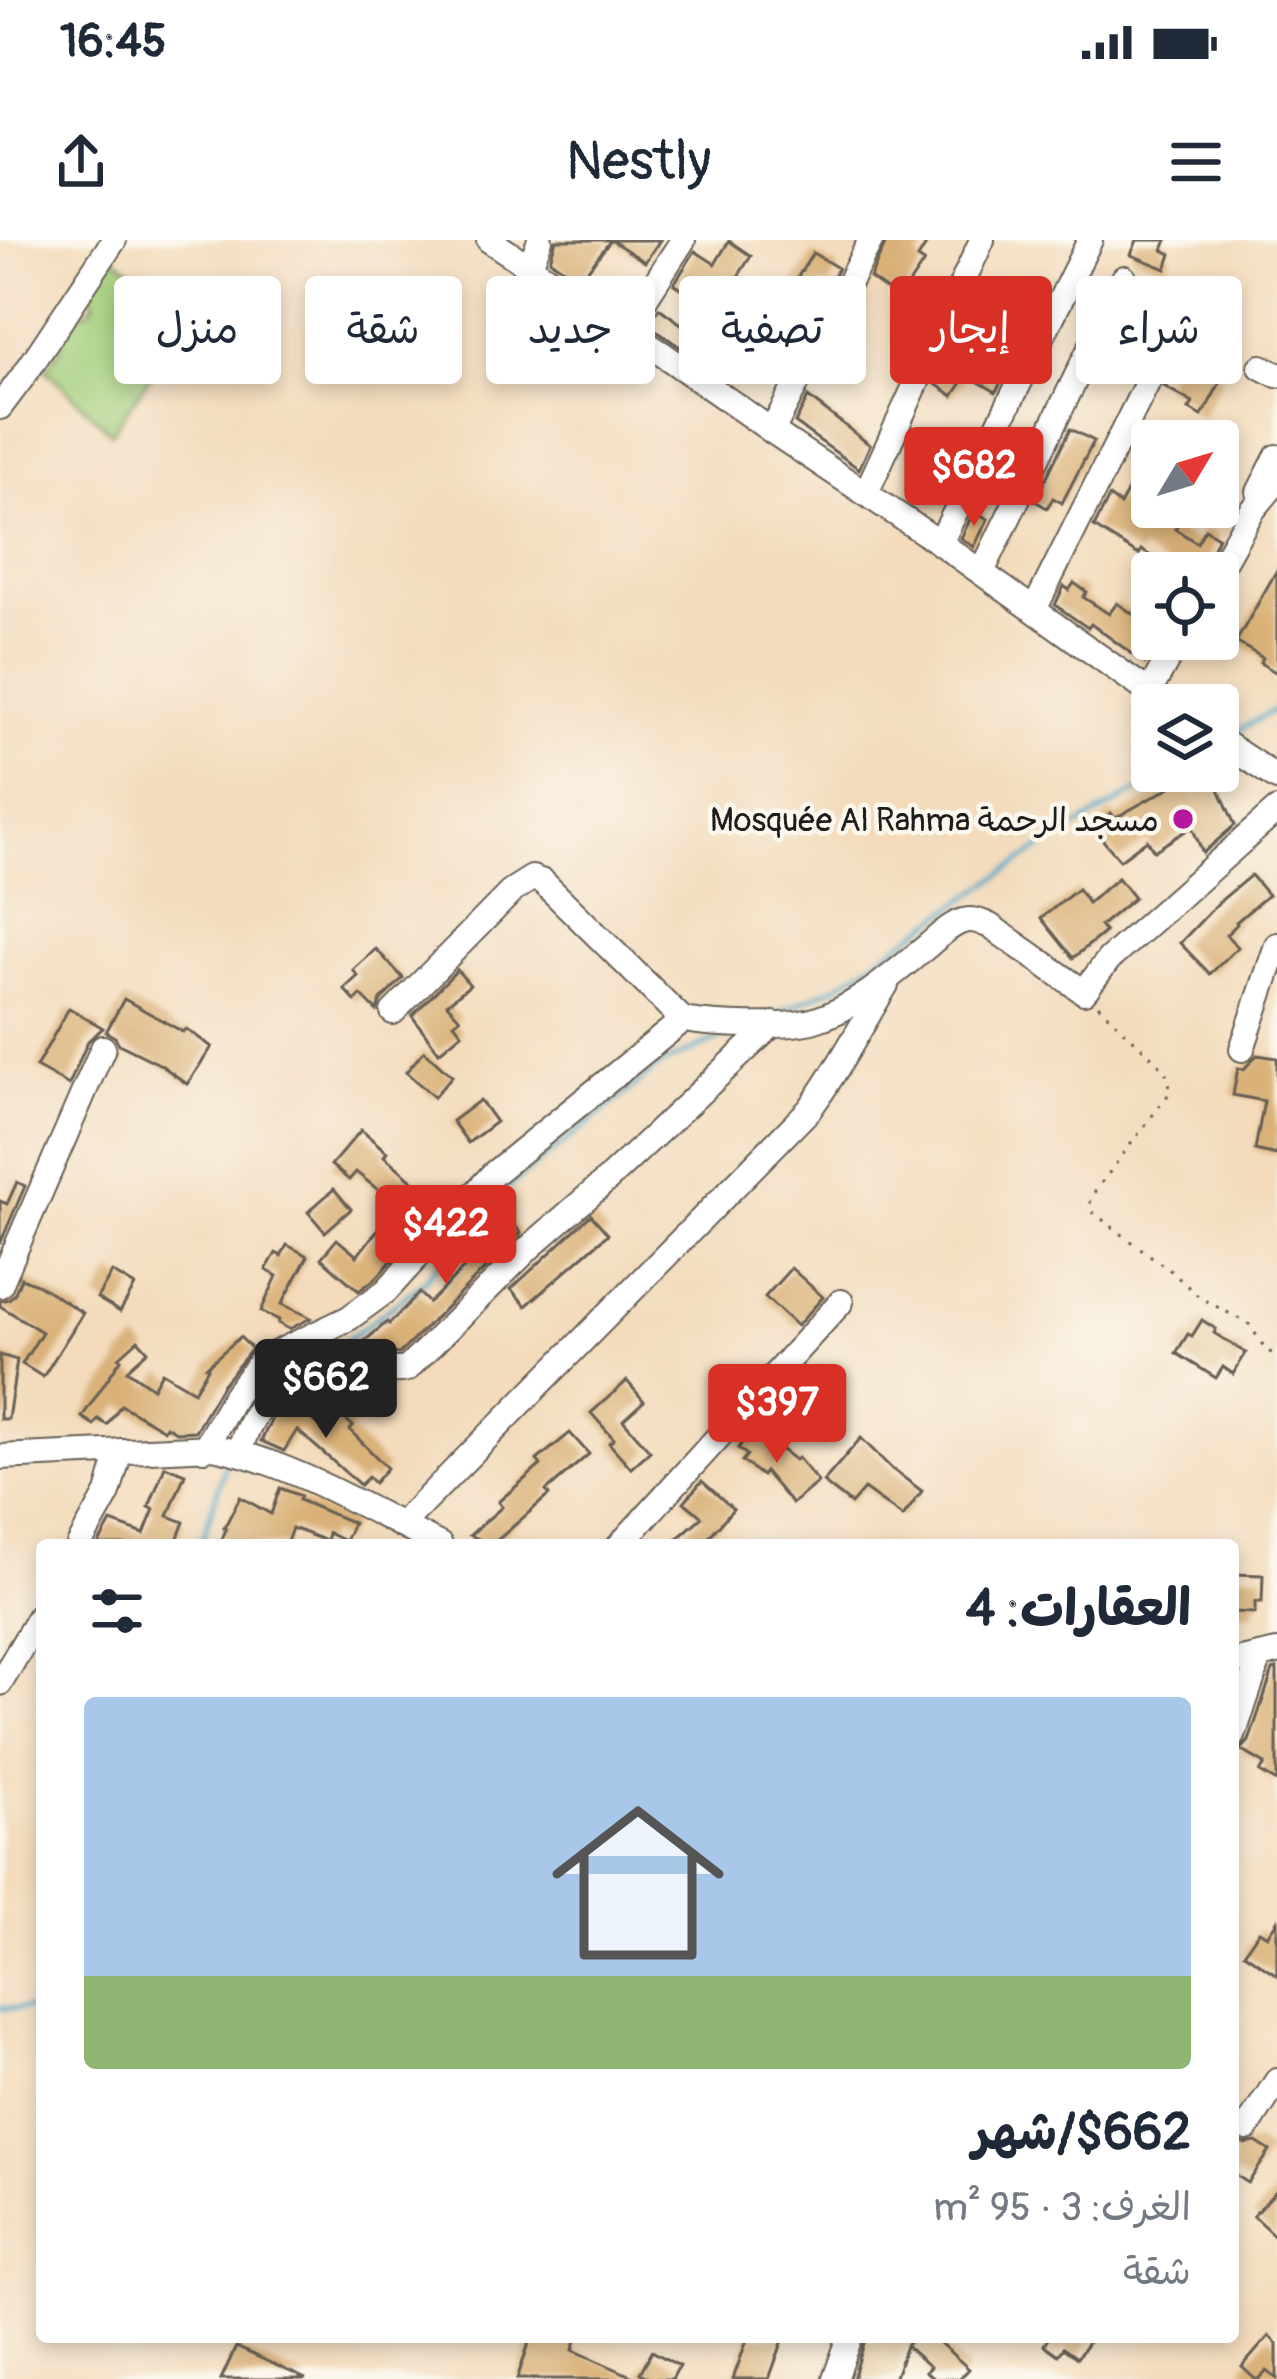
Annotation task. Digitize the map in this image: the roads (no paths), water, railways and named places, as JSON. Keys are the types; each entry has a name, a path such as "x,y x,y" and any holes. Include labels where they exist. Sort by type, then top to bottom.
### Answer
{"street":[{"path":"0,407 114,240"},
{"path":"489,240 541,276"},
{"path":"529,268 540,240"},
{"path":"655,283 683,240"},
{"path":"772,431 871,240"},
{"path":"866,493 982,240"},
{"path":"940,543 1090,240"},
{"path":"655,351 1035,608 1138,684"},
{"path":"982,572 1076,377"},
{"path":"1035,608 1147,384"},
{"path":"1229,552 1277,457"},
{"path":"1252,511 1277,481"},
{"path":"1239,752 1277,778"},
{"path":"393,1012 522,881 532,878 543,882 683,1020 710,1025 813,1021 845,1006 965,920 977,920 1084,992 1109,959 1277,810"},
{"path":"1243,1048 1277,946"},
{"path":"401,1526 809,1110 894,973"},
{"path":"222,1450 236,1395 258,1365 349,1318 386,1291 493,1174 683,1020"},
{"path":"222,1450 271,1390 290,1375 323,1366 407,1369 530,1247 773,1024"},
{"path":"0,1285 104,1048"},
{"path":"625,1539 841,1302"},
{"path":"0,1456 222,1450 353,1498 428,1539"},
{"path":"82,1539 108,1492 120,1451"},
{"path":"0,1683 36,1622"},
{"path":"1239,1661 1269,1654"},
{"path":"1239,1722 1269,1654"},
{"path":"1247,2128 1277,2081"},
{"path":"835,2379 848,2343"}],"waterway":[{"path":"1239,730 1277,708"},
{"path":"776,1013 837,986 1039,849 1135,792"},
{"path":"263,1384 268,1375 301,1356 339,1346 420,1285 503,1192 662,1064 727,1035"},
{"path":"203,1539 227,1459"},
{"path":"0,2008 29,2009 36,2004"}],"place":[{"name":"Mosquée Al Rahma مسجد الرحمة","path":"1183,819"}]}
